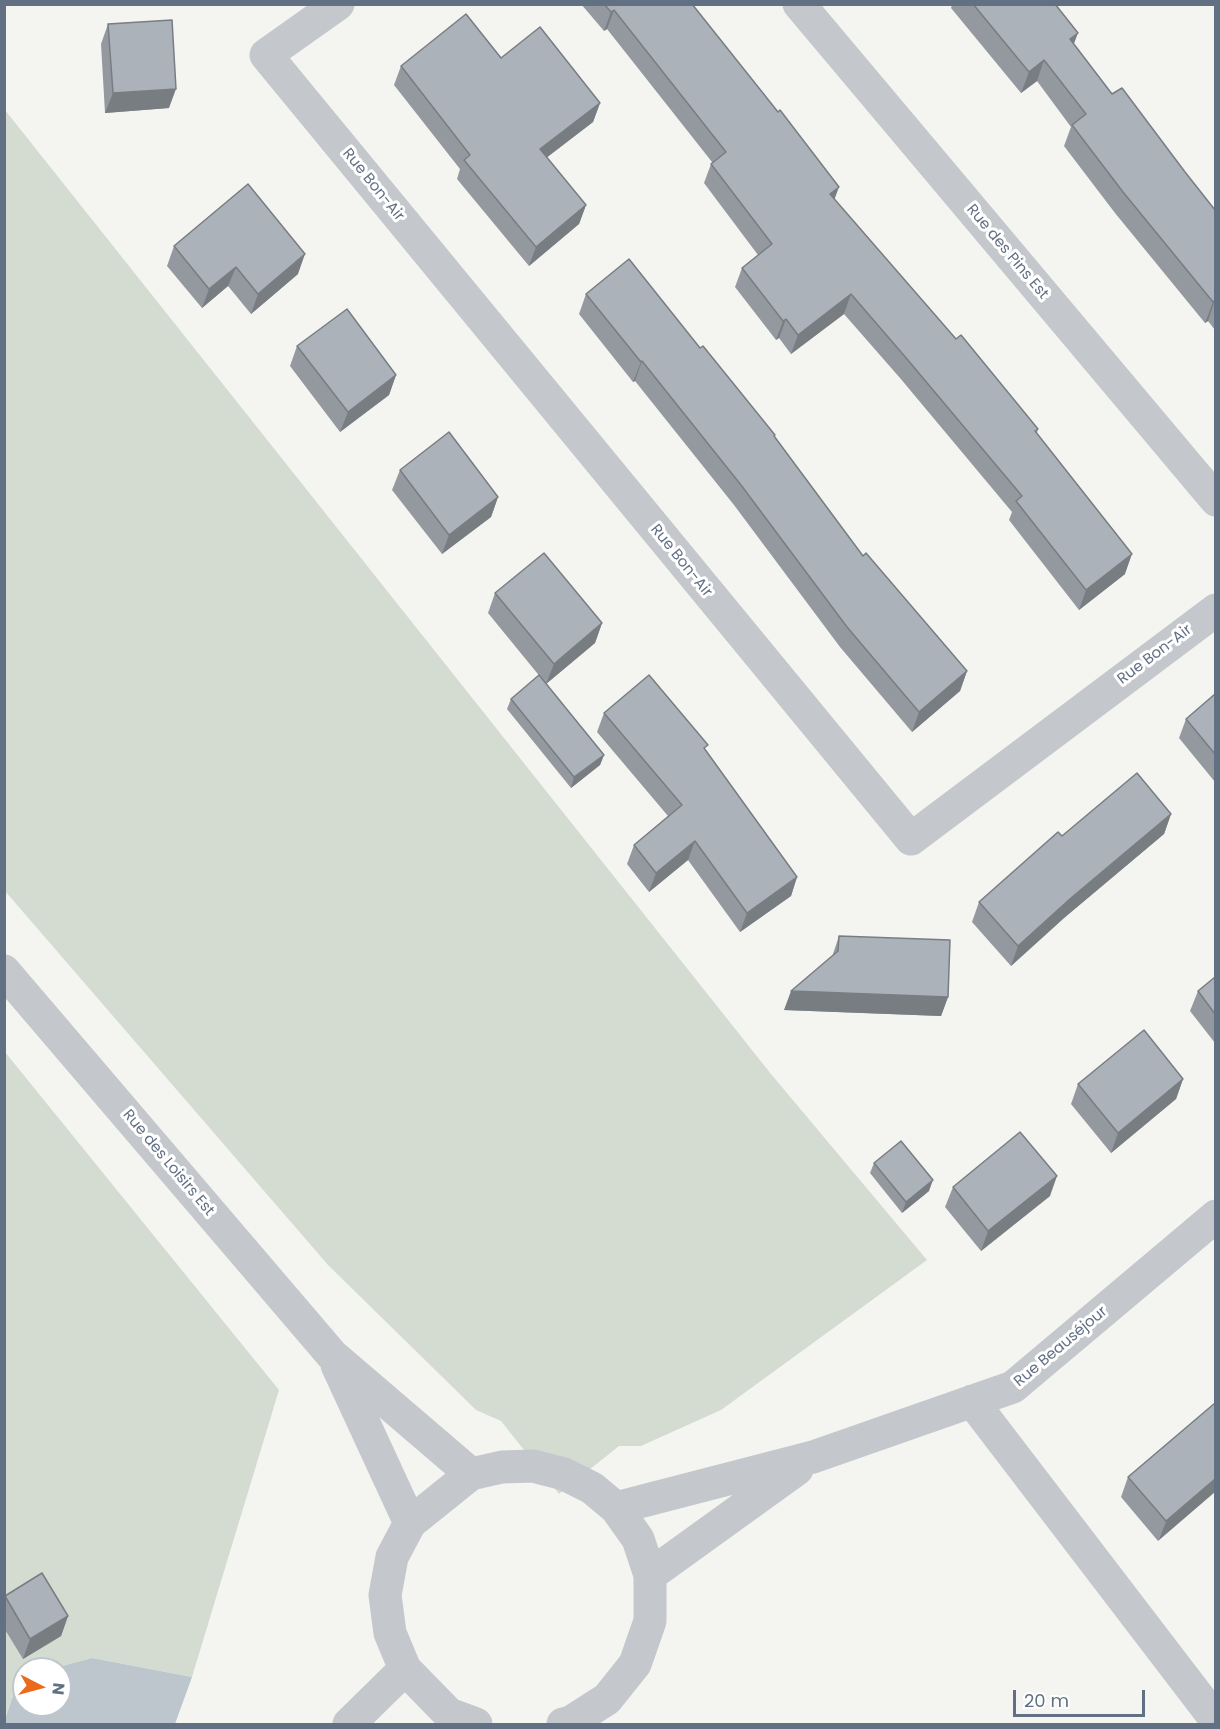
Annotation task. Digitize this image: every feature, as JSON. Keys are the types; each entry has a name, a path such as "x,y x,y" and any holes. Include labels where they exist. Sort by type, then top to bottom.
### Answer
{"street":[{"name":"Rue Bon-Air","path":"338,4 266,55 910,839 1215,610"},
{"name":"Rue des Pins Est","path":"799,4 1215,500"},
{"name":"Rue des Loisirs Est","path":"4,971 332,1355 471,1474"},
{"name":"Rue Beauséjour","path":"616,1508 813,1457 1013,1388 1215,1216"},
{"name":"Rue des Loisirs Est","path":"332,1355 410,1522"},
{"path":"972,1401 1215,1719"},
{"name":"Rue Beauséjour","path":"650,1575 813,1457"},
{"path":"451,1721 405,1668 390,1633 385,1595 392,1557 410,1522 471,1474 502,1467 533,1466 564,1474 592,1488 616,1508 638,1539 650,1575 650,1621 635,1664 607,1699 563,1725"},
{"path":"349,1725 405,1668"}],"shaded area":[{"path":"5,110 771,1074 927,1260 721,1410 641,1446 619,1446 559,1494 501,1421 476,1410 328,1265 5,891"},
{"path":"5,1052 279,1390 192,1677 92,1658 72,1663 72,1657 12,1657 12,1698 5,1718"},
{"path":"92,1658 192,1677 175,1724 5,1724 12,1699 12,1717 72,1717 72,1663"}],"building":[{"path":"604,4 692,4 778,112 780,110 839,187 830,194 956,339 961,335 1038,429 1035,431 1132,554 1086,590 1016,501 1022,496 851,294 798,335 786,319 783,321 742,268 772,244 711,164 726,152 614,10 611,12"},
{"path":"973,4 1055,4 1078,33 1070,39 1112,94 1122,88 1215,210 1215,300 1213,302 1123,192 1072,125 1086,114 1044,60 1029,72"},
{"path":"466,14 501,58 540,27 600,103 540,149 586,205 536,247 464,160 470,155 401,66"},
{"path":"172,20 176,89 113,93 108,24"},
{"path":"248,184 305,254 258,294 236,267 209,289 174,246"},
{"path":"629,259 700,348 703,346 775,435 863,556 866,553 967,671 919,712 847,627 741,485 586,294"},
{"path":"347,309 396,375 348,412 297,346"},
{"path":"449,432 498,497 449,535 400,470"},
{"path":"544,553 602,623 554,664 495,593"},
{"path":"539,675 604,755 574,777 511,699"},
{"path":"649,675 708,745 704,748 797,877 747,913 695,841 656,873 634,845 682,805 604,713"},
{"path":"1215,694 1215,754 1186,719"},
{"path":"1137,773 1171,814 1018,946 979,902 1058,832 1062,836"},
{"path":"839,936 950,940 948,997 791,991 838,951"},
{"path":"1215,977 1215,1014 1198,991"},
{"path":"1144,1030 1183,1079 1118,1133 1078,1084"},
{"path":"1020,1132 1057,1176 988,1231 953,1187"},
{"path":"901,1141 933,1180 906,1202 874,1163"},
{"path":"1215,1403 1215,1479 1166,1521 1128,1477"},
{"path":"42,1573 68,1616 30,1639 5,1596"}]}
